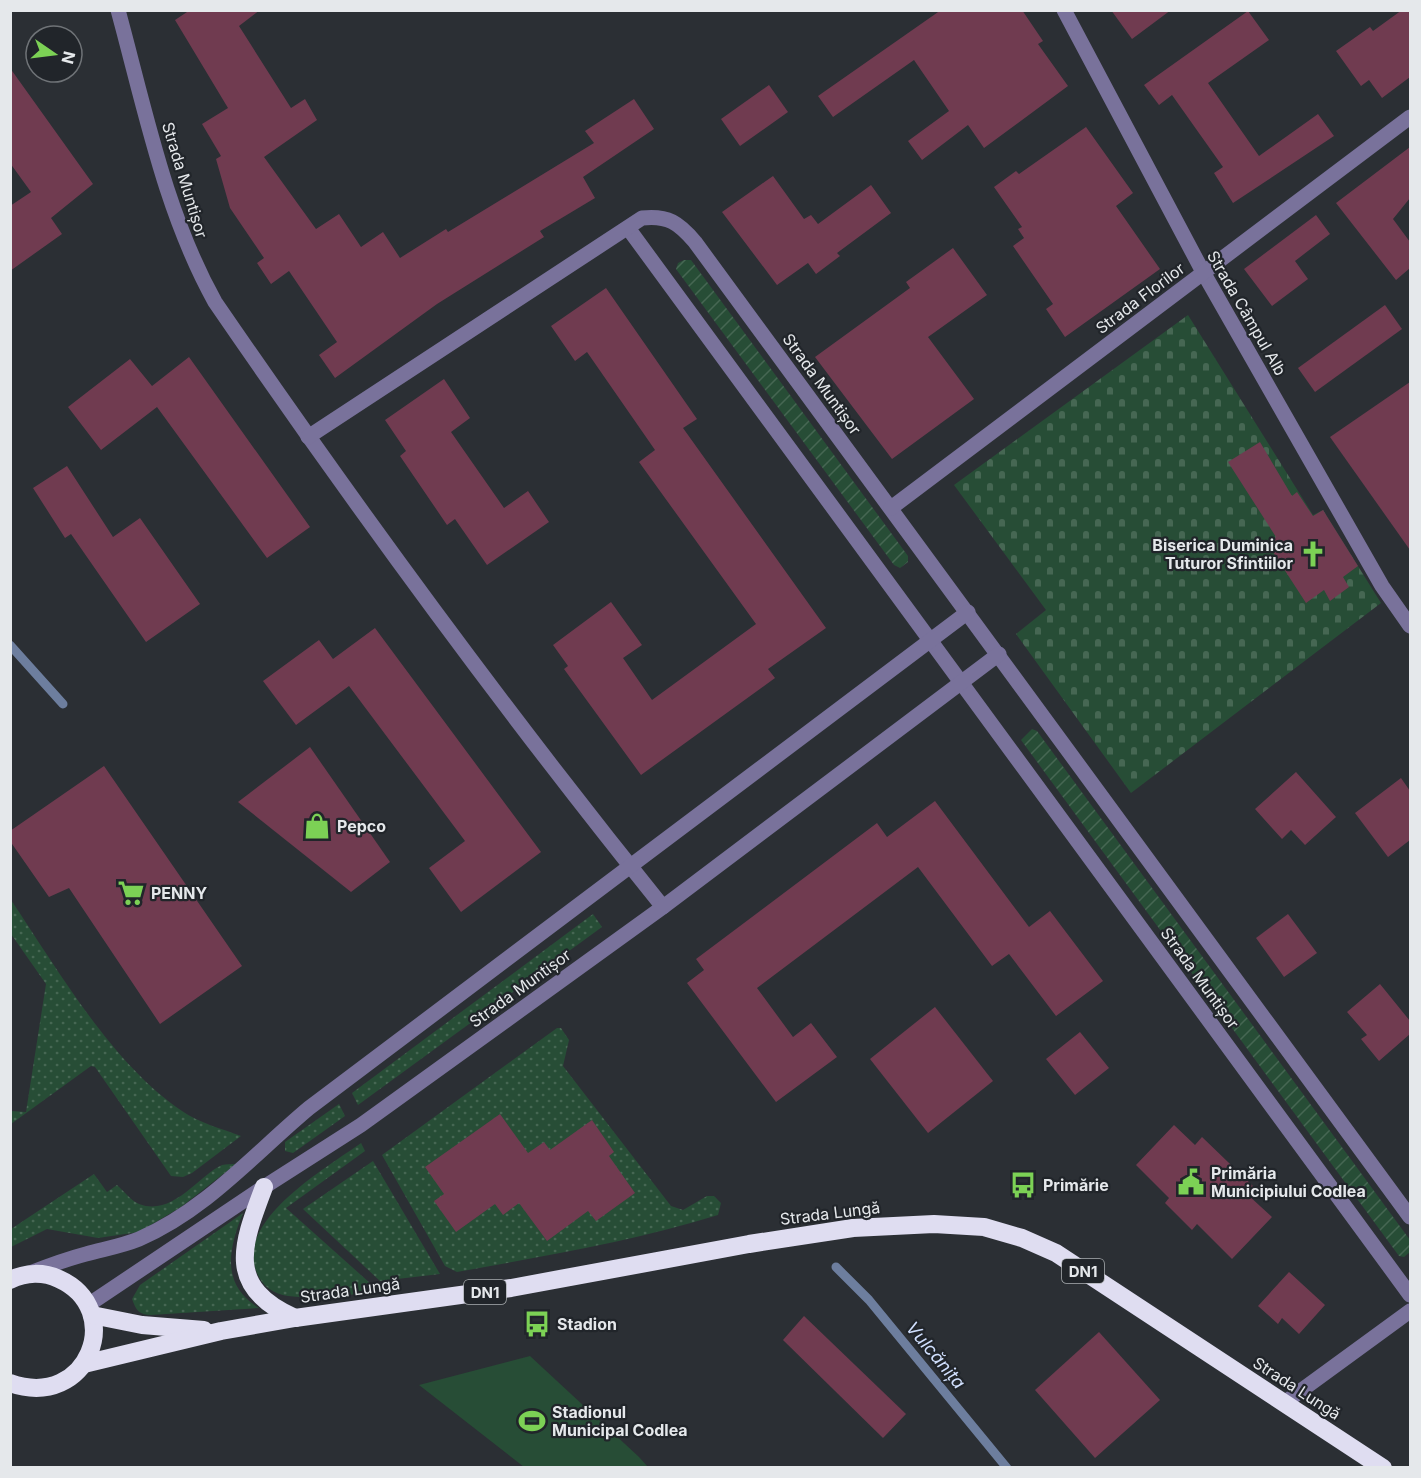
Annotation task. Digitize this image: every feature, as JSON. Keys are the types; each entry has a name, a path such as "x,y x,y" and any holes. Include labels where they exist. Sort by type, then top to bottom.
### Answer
{"highway":[{"path":"264,1186 245,1241 243,1262 247,1279 261,1298 273,1308 295,1318"},
{"name":"Strada Lungă","path":"221,1331 295,1318 512,1288 749,1244 853,1228 892,1225 984,1227 1022,1238 1056,1253 1383,1467"},
{"path":"18,1277 39,1274 67,1283 90,1310 94,1332 91,1349 84,1364"},
{"name":"DN1","path":"90,1310 142,1325 221,1331"},
{"name":"DN1","path":"16,1388 42,1389 58,1385 73,1376 84,1364 221,1331"}],"street":[{"name":"Strada Muntișor","path":"118,10 172,206 192,260 215,302 308,437 459,647 631,868"},
{"name":"Strada Câmpul Alb","path":"1064,10 1203,272 1382,586 1410,626"},
{"name":"Strada Florilor","path":"891,508 1410,117"},
{"name":"Strada Muntișor","path":"308,437 642,218 659,216 675,220 685,230 999,654 1410,1217"},
{"name":"Strada Muntișor","path":"628,228 1410,1295"},
{"name":"Strada Muntișor","path":"18,1277 138,1239 167,1225 229,1180 309,1108 631,868 968,612"},
{"name":"Strada Muntișor","path":"90,1310 264,1186 361,1125 663,907 999,654"},
{"path":"631,868 663,907"},
{"path":"1284,1403 1410,1311"}],"green space":[{"path":"691,260 908,556 908,562 900,568 894,565 676,269 678,263"},
{"path":"1188,315 1313,515 1323,510 1381,603 1131,793 1016,634 1046,610 954,485"},
{"path":"1032,729 1037,731 1410,1240 1410,1252 1404,1257 1399,1256 1021,740"},
{"path":"11,900 67,985 132,1068 182,1111 203,1122 241,1136 192,1173 183,1177 171,1176 95,1067 91,1066 11,1124 11,1111 26,1112 46,984 11,934"},
{"path":"593,914 602,927 358,1105 352,1093"},
{"path":"557,1028 561,1028 569,1040 563,1066 671,1206 683,1210 707,1196 714,1196 721,1203 718,1215 622,1240 457,1272 445,1266 382,1155"},
{"path":"339,1104 345,1116 293,1153 285,1151 285,1142"},
{"path":"361,1143 365,1151 286,1208 380,1292 311,1297 288,1296 274,1292 262,1282 257,1273 253,1253 258,1234 271,1215 307,1181"},
{"path":"373,1161 440,1274 380,1281 303,1209"},
{"path":"236,1164 181,1207 139,1232 98,1238 47,1229 11,1247 11,1229 94,1174 107,1192 117,1185 139,1204 151,1206 163,1205 174,1200 222,1165"},
{"path":"243,1213 231,1253 233,1278 238,1289 259,1308 151,1315 138,1311 132,1299 140,1285"},
{"name":"Stadionul Municipal Codlea","path":"530,1356 648,1467 524,1467 419,1385"}],"building":[{"path":"190,10 260,10 239,26 291,108 305,99 317,120 264,157 316,229 339,214 361,247 383,232 400,258 446,229 448,232 594,143 585,131 634,99 654,129 583,177 595,198 540,231 544,237 437,304 335,378 319,355 337,342 289,271 271,284 257,263 264,258 230,208 216,159 221,156 202,124 228,108 175,20"},
{"path":"941,10 1022,10 1043,41 1038,44 1068,86 984,148 968,125 922,160 908,141 949,111 914,60 833,117 818,96"},
{"path":"1111,10 1171,10 1132,39"},
{"path":"1402,10 1410,10 1410,77 1382,98 1369,80 1361,86 1336,51 1370,27 1373,31"},
{"path":"1248,11 1269,40 1208,83 1259,156 1318,114 1334,136 1233,203 1214,173 1223,167 1172,95 1159,105 1144,85"},
{"path":"10,68 93,184 51,218 62,234 10,271 10,206 31,192 10,163"},
{"path":"769,85 788,112 740,146 721,119"},
{"path":"1086,127 1133,193 1116,206 1160,269 1065,337 1046,309 1053,304 1013,246 1024,238 1018,229 1022,227 994,187 1016,171 1019,174"},
{"path":"1410,147 1410,198 1393,219 1410,242 1410,268 1396,280 1336,203"},
{"path":"773,176 804,219 811,215 818,224 871,185 891,213 837,253 840,256 816,274 808,263 777,285 722,212"},
{"path":"1316,215 1330,234 1295,261 1308,279 1272,306 1244,269"},
{"path":"953,248 987,295 928,337 974,399 892,459 815,357 910,288 906,282"},
{"path":"606,288 697,419 683,428 826,628 768,669 775,678 641,775 564,669 568,666 553,645 611,602 642,645 623,658 652,700 756,624 639,462 655,450 587,352 575,361 551,326"},
{"path":"1385,305 1402,329 1315,392 1298,368"},
{"path":"189,357 310,527 267,558 157,407 101,450 68,407 130,359 152,386"},
{"path":"444,379 470,418 451,432 504,508 528,491 549,522 487,565 455,519 447,525 400,456 406,451 385,420"},
{"path":"1410,382 1410,550 1330,437"},
{"name":"Biserica Duminica Tuturor Sfintiilor","path":"1260,442 1292,496 1297,492 1313,516 1323,510 1358,566 1343,577 1349,587 1330,601 1324,590 1306,603 1267,543 1276,537 1228,462"},
{"path":"67,466 113,537 140,518 200,604 146,642 71,534 65,538 33,488"},
{"path":"375,628 541,852 461,912 429,868 465,841 349,686 296,725 263,681 319,640 333,659"},
{"name":"Pepco","path":"310,747 390,862 351,892 238,802"},
{"name":"PENNY","path":"104,766 242,966 160,1024 69,888 49,897 10,841 10,831"},
{"path":"1296,772 1336,817 1305,845 1291,830 1282,839 1255,809"},
{"path":"1401,778 1410,791 1410,840 1388,857 1355,813"},
{"path":"935,801 1029,927 1050,911 1103,981 1056,1016 1009,954 992,966 918,867 757,988 793,1037 811,1023 837,1057 776,1102 687,983 704,970 696,959 877,823 887,837"},
{"path":"1288,914 1317,953 1284,977 1256,938"},
{"path":"1380,984 1410,1021 1410,1034 1379,1061 1361,1039 1367,1035 1347,1012"},
{"path":"935,1007 993,1081 928,1133 870,1059"},
{"path":"1080,1032 1109,1068 1075,1095 1046,1059"},
{"path":"500,1114 528,1153 544,1142 550,1150 592,1120 614,1152 609,1156 635,1193 596,1221 588,1211 547,1241 519,1203 503,1215 495,1204 456,1232 434,1201 444,1194 425,1167"},
{"path":"1174,1125 1195,1145 1202,1137 1255,1188 1248,1195 1272,1217 1232,1259 1197,1224 1192,1230 1165,1203 1169,1198 1136,1165"},
{"path":"1289,1272 1325,1305 1299,1334 1282,1318 1278,1324 1258,1306"},
{"path":"804,1316 906,1414 883,1438 783,1340"},
{"path":"1099,1332 1160,1400 1095,1458 1035,1390"}],"waterway":[{"name":"Vulcănița","path":"10,645 63,704"},
{"name":"Vulcănița","path":"836,1267 869,1300 1007,1468"}],"place":[{"name":"Biserica Duminica Tuturor Sfintiilor","path":"1313,554"},
{"name":"Pepco","path":"317,826"},
{"name":"PENNY","path":"131,893"},
{"name":"Primăria Municipiului Codlea","path":"1191,1182"},
{"name":"Primărie","path":"1023,1185"},
{"name":"Stadion","path":"537,1324"},
{"name":"Stadionul Municipal Codlea","path":"532,1421"}]}
